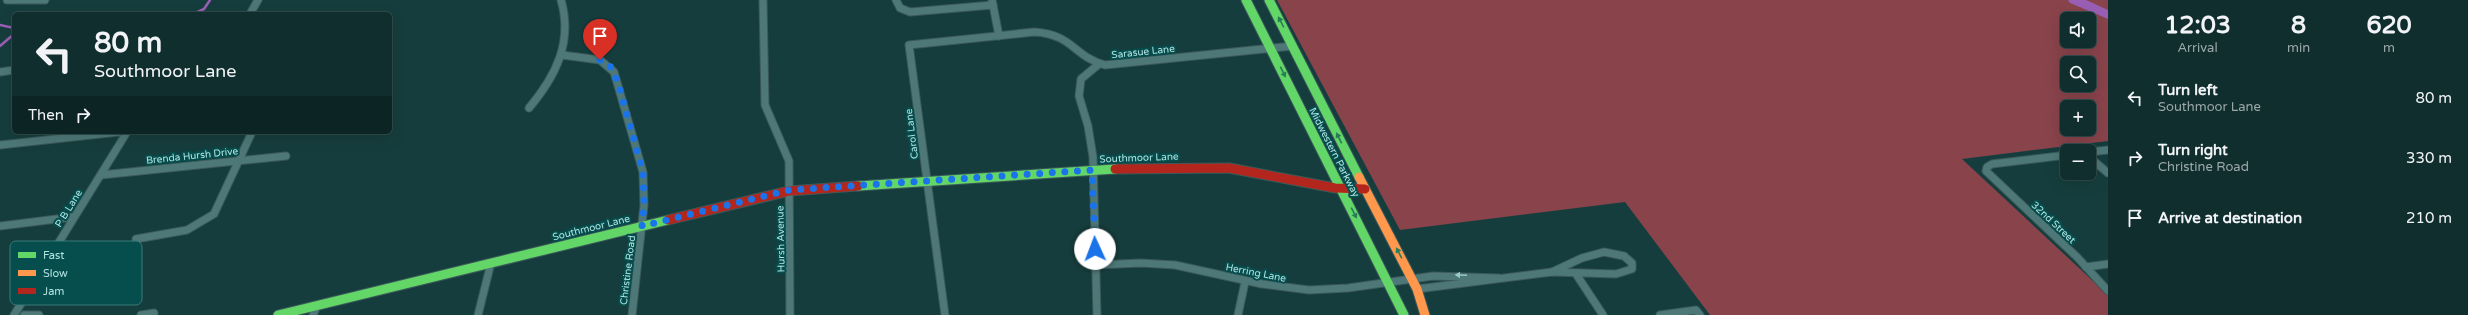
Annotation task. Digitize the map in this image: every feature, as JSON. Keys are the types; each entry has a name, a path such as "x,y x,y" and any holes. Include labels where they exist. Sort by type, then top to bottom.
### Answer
{"street":[{"path":"7,0 45,0"},
{"path":"251,12 258,0"},
{"path":"529,108 548,84 562,55 566,19 561,0"},
{"name":"Hursh Avenue","path":"763,0 765,105 770,122 788,157 790,315"},
{"path":"896,0 900,8 910,12 992,3 999,36"},
{"name":"Midwestern Parkway","path":"1246,0 1404,315"},
{"name":"Midwestern Parkway","path":"1269,0 1412,278 1425,315"},
{"name":"Sarasue Lane","path":"909,45 999,36 1053,33 1066,38 1089,59 1099,64 1293,46"},
{"name":"Carol Lane","path":"909,45 945,315"},
{"name":"Christine Road","path":"562,55 582,56 600,60 614,72 643,172 644,205 632,315"},
{"path":"1097,315 1091,139 1079,96 1079,86 1081,79 1099,64"},
{"path":"0,72 12,70"},
{"path":"0,146 102,134"},
{"name":"P B Lane","path":"59,241 126,134"},
{"path":"136,239 190,230 208,220 214,214 251,134"},
{"path":"2096,151 2108,150"},
{"name":"Brenda Hursh Drive","path":"101,175 286,156"},
{"name":"32nd Street","path":"2060,156 1992,164 1987,168 1989,175 2086,267 2108,291"},
{"path":"2096,163 2108,173"},
{"name":"Southmoor Lane","path":"278,315 315,311 491,263 789,190 1092,170 1206,166 1247,170 1342,190 1365,189"},
{"path":"0,226 73,217"},
{"path":"1417,289 1552,272 1576,274 1628,272 1632,269 1632,263 1620,252 1610,251 1582,258 1552,272"},
{"name":"Herring Lane","path":"1096,265 1133,262 1174,265 1245,282 1310,290 1346,289 1412,278 1459,274 1499,278"},
{"path":"478,315 491,263"},
{"path":"2086,267 2108,264"},
{"path":"1576,274 1603,315"},
{"path":"1238,315 1245,282"},
{"name":"P B Lane","path":"14,315 20,305"},
{"path":"141,315 154,313"},
{"path":"1660,315 1698,313"},
{"path":"24,315 39,315"}],"shaded area":[{"path":"1277,0 2108,0 2108,141 2084,144 2060,144 2060,147 1962,159 2108,295 2108,315 1710,315 1625,202 1400,230"}],"waterway":[{"path":"197,12 204,9 210,0"},
{"path":"2075,0 2108,15"},
{"path":"0,25 12,28"},
{"path":"0,46 12,36"}],"traffic: fast":[{"path":"1246,0 1404,315"},
{"path":"1269,0 1359,177"},
{"path":"858,186 1115,169"},
{"path":"278,315 668,220"}],"traffic: slow":[{"path":"1359,177 1417,289 1425,315"}],"traffic: jam":[{"path":"1115,169 1180,167 1229,168 1260,172 1335,188 1365,189"},
{"path":"668,220 789,191 858,186"}],"route":[{"path":"600,60 610,66 614,72 643,172 644,205 642,226 789,190 1092,170 1095,249"}]}
